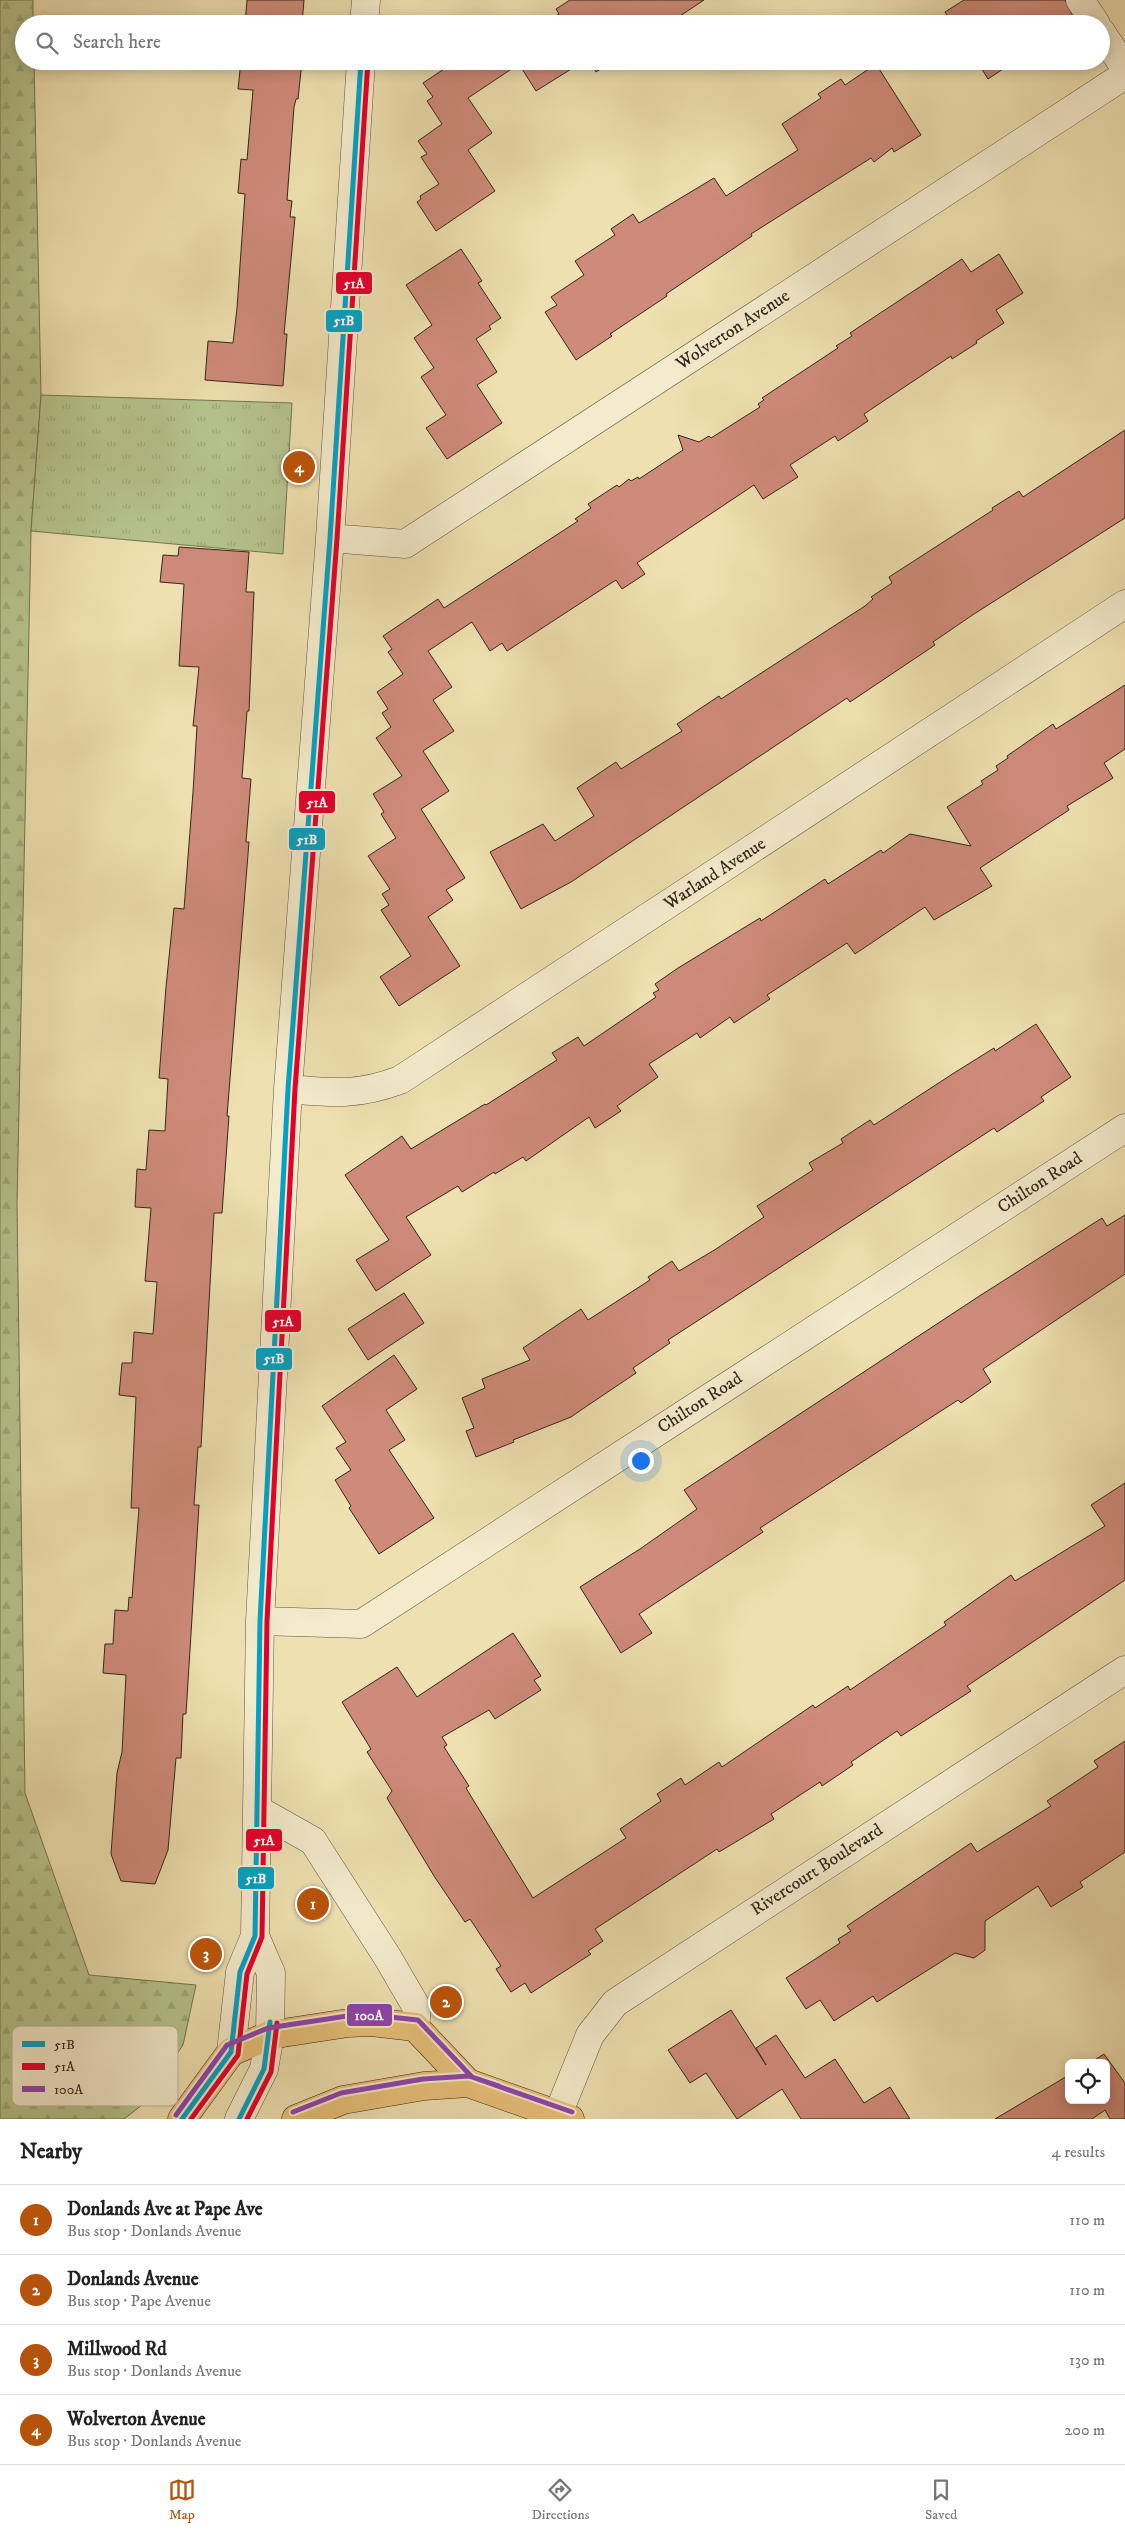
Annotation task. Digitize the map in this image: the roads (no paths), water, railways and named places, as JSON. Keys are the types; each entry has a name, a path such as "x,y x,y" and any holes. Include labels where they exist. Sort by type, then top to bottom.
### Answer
{"main road":[{"path":"182,2119 232,2052 270,2035 348,2023 372,2022 414,2027 468,2084"},
{"path":"296,2119 343,2100 424,2086 468,2084 564,2116"}],"street":[{"path":"365,15 366,0"},
{"path":"1080,0 1090,15"},
{"path":"1110,46 1125,68"},
{"path":"232,2052 240,1972 255,1936 260,1621 288,1089 330,538 360,70"},
{"name":"Wolverton Avenue","path":"330,538 406,544 1125,75"},
{"name":"Warland Avenue","path":"288,1089 343,1093 373,1090 400,1080 1125,604"},
{"name":"Chilton Road","path":"260,1621 361,1624 1125,1128"},
{"name":"Rivercourt Boulevard","path":"564,2116 590,2035 615,2003 1125,1670"},
{"path":"258,1810 313,1841 388,1958 416,2008 414,2027"},
{"path":"239,2119 264,2069 270,2035 271,1973 255,1936"}],"place":[{"name":"Wolverton Avenue","path":"299,467"},
{"name":"Donlands Ave at Pape Ave","path":"313,1904"},
{"name":"Millwood Rd","path":"206,1954"},
{"name":"Donlands Avenue","path":"446,2002"}]}
